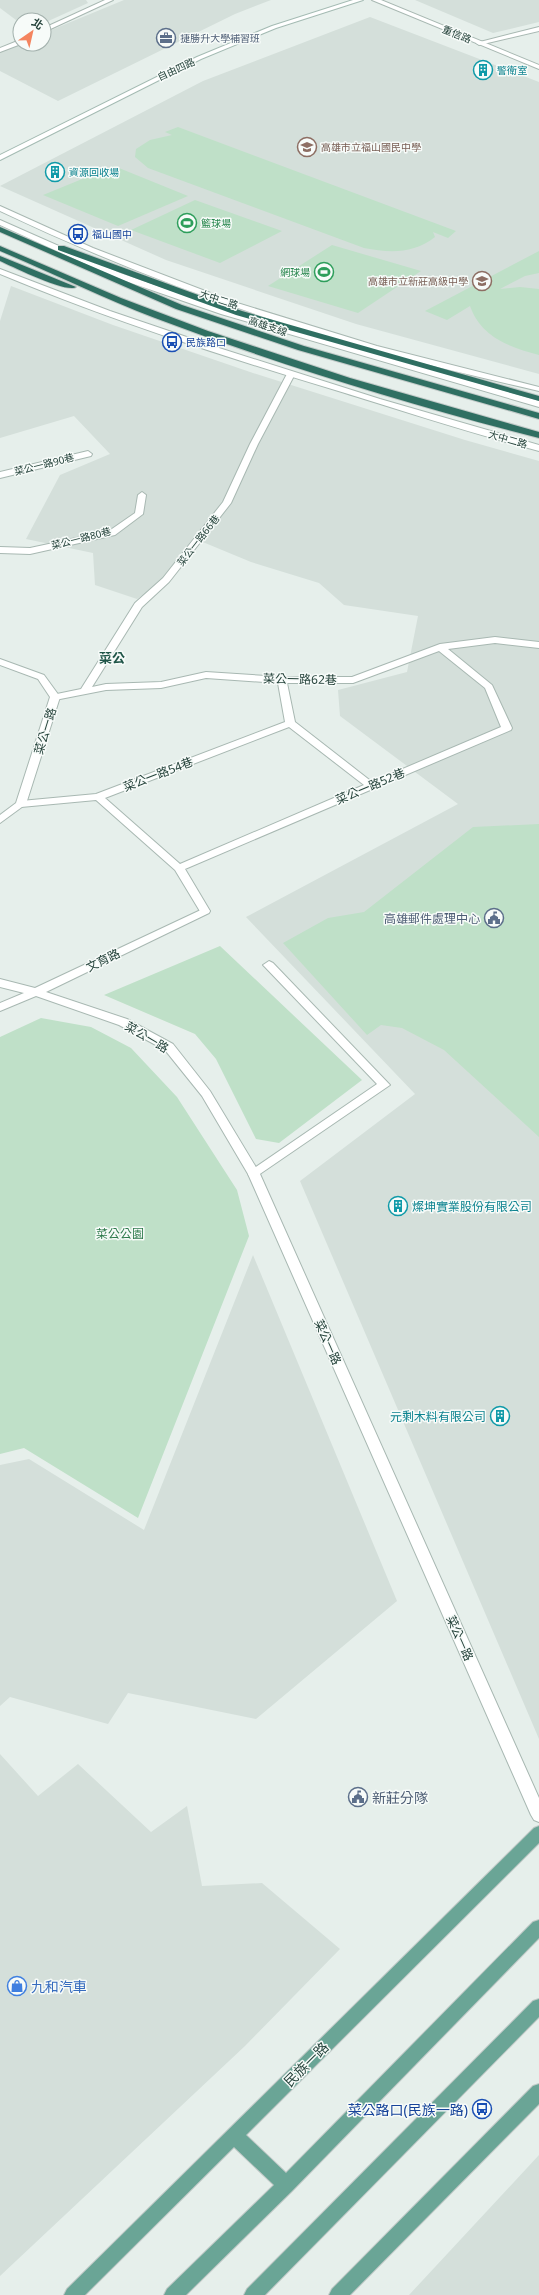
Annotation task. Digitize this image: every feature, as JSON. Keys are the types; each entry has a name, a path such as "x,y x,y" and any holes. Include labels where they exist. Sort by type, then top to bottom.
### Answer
{"highway":[{"name":"高雄支線","path":"0,229 179,307 301,348 539,416"},
{"path":"23,234 239,313 539,399"},
{"path":"0,248 157,316"},
{"path":"0,258 34,274 280,360 443,409 539,435"}],"main road":[{"name":"民族一路","path":"73,2295 539,1833"},
{"path":"173,2295 286,2185 539,1927"},
{"path":"253,2295 539,2006"},
{"path":"338,2295 539,2092"},
{"path":"234,2135 286,2185"}],"street":[{"path":"52,26 107,0"},
{"name":"自由四路","path":"0,158 199,58 274,28 360,0"},
{"name":"重信路","path":"375,0 539,67"},
{"path":"479,43 539,29"},
{"path":"0,50 12,45"},
{"name":"大中二路","path":"0,208 54,234 195,291 374,348 539,389"},
{"name":"大中二路","path":"0,222 23,234 117,275 224,312 539,404"},
{"name":"大中二路","path":"0,271 34,286 172,335 346,392 539,448"},
{"name":"菜公一路66巷","path":"84,692 138,605 166,580 227,503 254,444 291,374"},
{"name":"菜公一路90巷","path":"0,475 88,454"},
{"name":"菜公一路80巷","path":"0,550 30,551 112,533 139,514 142,495"},
{"name":"菜公一路62巷","path":"55,697 106,687 161,685 206,675 282,680 353,680 440,647 495,640 539,645"},
{"name":"菜公一路52巷","path":"179,868 508,728 489,688 440,647"},
{"name":"菜公一路","path":"0,662 41,677 55,697 21,804"},
{"path":"282,680 290,723 371,786"},
{"name":"菜公一路54巷","path":"21,804 98,797 290,723"},
{"path":"98,797 179,868"},
{"path":"0,820 21,804"},
{"name":"文育路","path":"0,1007 36,992 205,911 179,868"},
{"path":"254,1174 384,1085 269,965"},
{"name":"菜公一路","path":"0,983 36,992 123,1022 169,1047 206,1094 254,1174 539,1815"}],"shaded area":[{"path":"0,0 86,0 88,3 52,19 52,12 12,12 12,17 0,8"},
{"path":"124,0 271,0 235,14 58,101 0,71 0,51 12,47 12,52 52,52 52,30"},
{"path":"415,0 539,0 539,22 493,33"},
{"name":"高雄市立福山國民中學","path":"370,17 539,82 539,374 356,324 166,260 0,186 203,81"},
{"path":"11,286 113,325 253,373 465,440 539,461 539,1739 300,1181 415,1094 246,917 458,804 340,716 338,690 407,672 418,616 344,605 319,583 251,562 193,538 160,583 137,599 95,585 93,553 26,539 60,475 110,454 74,416 0,438 0,321"},
{"path":"253,1255 397,1601 256,1719 128,1693 108,1724 10,1697 0,1706 0,1465 29,1459 144,1530"},
{"path":"0,1754 38,1796 78,1764 151,1832 187,1806 202,1886 262,1883 340,1949 245,2046 0,2276"},
{"path":"539,2155 539,2295 409,2295"}],"green space":[{"path":"178,127 456,231 448,238 433,232 435,237 427,243 401,251 383,251 364,248 148,168 135,157 136,149 150,140 172,135 165,132"},
{"path":"114,166 188,196 118,226 43,195"},
{"path":"195,200 282,231 220,263 131,230"},
{"path":"332,245 421,271 358,313 268,286"},
{"path":"539,251 539,273 525,276 500,289 520,287 539,289 539,355 517,348 497,339 481,326 470,306 447,320 425,311"},
{"path":"539,824 539,1137 444,1050 402,1028 381,1025 367,1035 283,943 328,918 364,912 473,827"},
{"path":"220,946 362,1080 279,1143 256,1139 216,1059 195,1034 104,995"},
{"name":"菜公公園","path":"41,1018 91,1027 131,1048 177,1097 237,1190 249,1236 138,1518 24,1448 0,1454 0,1037"}],"place":[{"name":"捷勝升大學補習班","path":"166,38"},
{"name":"警衛室","path":"483,70"},
{"name":"高雄市立福山國民中學","path":"307,147"},
{"name":"資源回收場","path":"55,172"},
{"name":"籃球場","path":"187,223"},
{"name":"福山國中","path":"78,234"},
{"name":"網球場","path":"324,272"},
{"name":"高雄市立新莊高級中學","path":"482,281"},
{"name":"民族路口","path":"172,342"},
{"name":"高雄郵件處理中心","path":"494,918"},
{"name":"燦坤實業股份有限公司","path":"398,1206"},
{"name":"元剩木料有限公司","path":"500,1416"},
{"name":"新莊分隊","path":"358,1797"},
{"name":"九和汽車","path":"17,1986"},
{"name":"菜公路口(民族一路)","path":"482,2109"}],"district":[{"name":"菜公","path":"112,658"}]}
